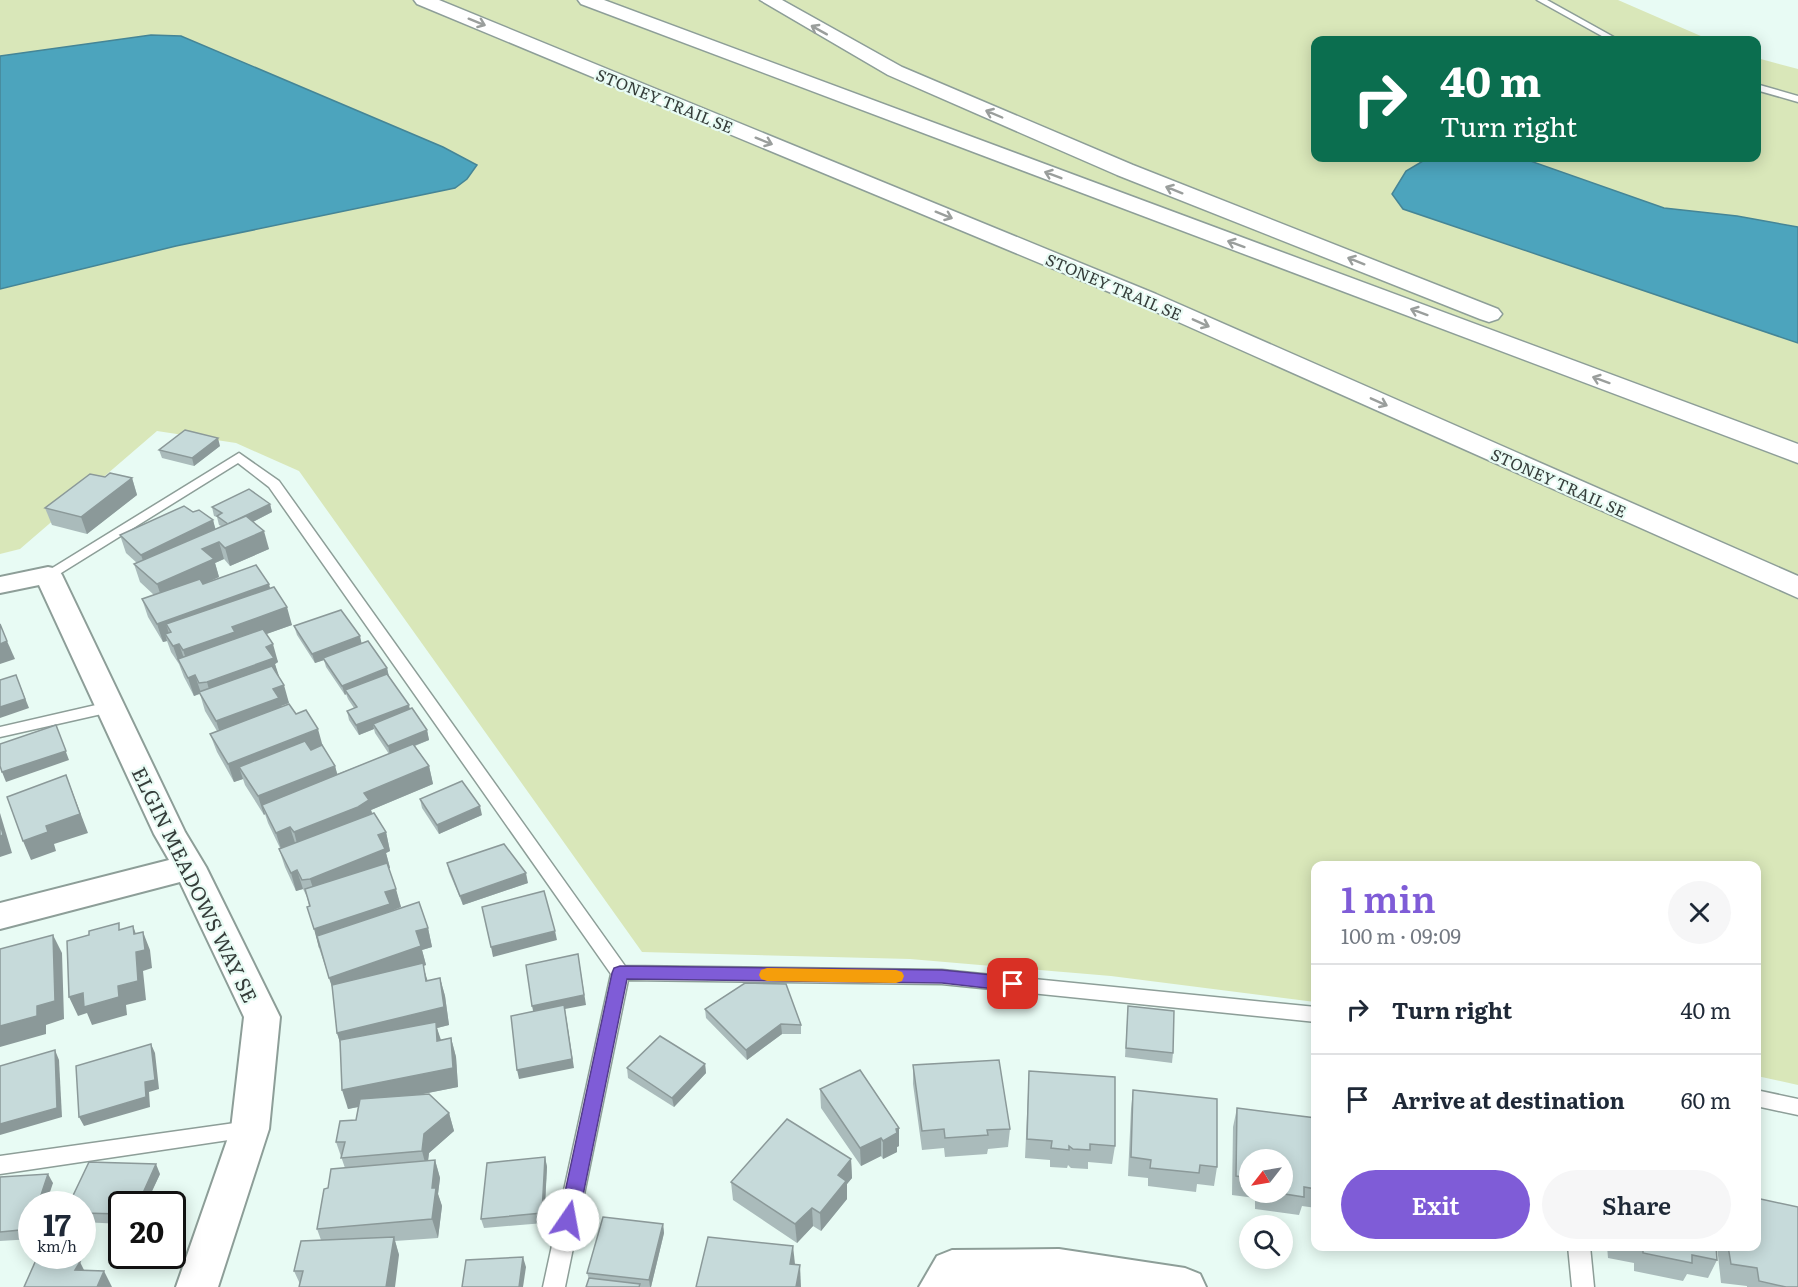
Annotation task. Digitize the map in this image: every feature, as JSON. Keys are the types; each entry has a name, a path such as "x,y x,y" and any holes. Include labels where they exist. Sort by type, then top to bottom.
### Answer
{"highway":[{"name":"STONEY TRAIL SE","path":"423,0 1147,299 1798,588"},
{"path":"587,0 1798,454"},
{"path":"770,0 895,71 1125,170 1609,362 1755,437"}],"street":[{"path":"0,585 48,575"},
{"name":"ELGIN MEADOWS WAY SE","path":"48,575 170,834 190,867 262,1017 249,1129 196,1287"},
{"path":"0,916 190,867"},
{"path":"940,1287 952,1269 1059,1268 1185,1287"}],"lane":[{"path":"1541,0 1608,36"},
{"path":"1761,88 1798,99"},
{"path":"48,575 239,457 274,484 620,973 554,1287"},
{"path":"0,732 109,707"},
{"path":"620,973 942,977 1311,1014"},
{"path":"1761,1099 1798,1107"},
{"path":"0,1165 249,1129"},
{"path":"1579,1251 1583,1287"}],"green space":[{"path":"0,0 1618,0 1701,36 1311,36 1311,162 1761,162 1761,59 1798,69 1798,1085 1761,1077 1761,861 1311,861 1311,1001 1111,976 910,959 642,952 299,471 236,443 157,431 20,549 0,554"}],"water":[{"path":"151,35 181,36 443,147 477,165 467,179 455,188 176,246 0,289 0,56"},
{"path":"1421,162 1533,162 1664,208 1737,216 1798,227 1798,343 1403,209 1392,194 1406,171"}],"building":[{"path":"185,430 218,438 192,458 159,450"},
{"path":"110,473 132,478 81,517 45,508 90,474 105,477"},
{"path":"249,489 270,504 228,524 217,516 222,513 212,507"},
{"path":"184,506 193,512 199,510 213,520 141,555 120,535"},
{"path":"246,516 264,531 225,548 219,542 202,549 214,559 157,584 134,564"},
{"path":"256,565 269,584 157,624 142,599 200,579 203,584"},
{"path":"274,587 287,607 232,627 235,632 183,650 179,644 173,646 165,634 171,632 166,624"},
{"path":"341,610 360,636 312,654 294,626"},
{"path":"0,624 7,641 0,644"},
{"path":"263,629 273,644 266,647 274,658 207,682 199,683 195,675 188,678 178,659"},
{"path":"368,641 387,668 342,686 323,658"},
{"path":"272,666 284,685 273,689 279,698 216,721 199,692"},
{"path":"387,674 409,705 356,725 347,711 357,707 345,690"},
{"path":"16,675 25,699 0,707 0,680"},
{"path":"289,704 296,714 306,710 318,729 228,764 210,734"},
{"path":"412,708 427,730 388,746 373,724"},
{"path":"56,725 66,751 2,772 0,744"},
{"path":"305,741 311,750 322,745 335,766 258,796 239,767"},
{"path":"413,744 429,766 364,793 369,800 358,807 294,832 290,827 276,833 262,805"},
{"path":"66,775 80,814 46,826 48,832 23,841 7,797"},
{"path":"462,781 480,806 437,825 420,799"},
{"path":"374,813 386,832 378,835 385,849 310,879 302,880 297,870 291,873 279,849"},
{"path":"504,844 526,873 460,896 447,863"},
{"path":"387,863 396,889 385,892 390,904 314,929 307,907 310,906 305,889"},
{"path":"544,891 555,931 491,947 482,907"},
{"path":"419,902 428,928 416,931 421,946 329,978 317,936"},
{"path":"119,923 119,930 133,926 134,934 143,932 145,950 136,952 138,981 118,986 119,997 84,1007 83,993 69,997 67,941 89,935 89,931"},
{"path":"53,935 55,1001 37,1006 37,1016 0,1026 0,949"},
{"path":"578,954 584,995 532,1006 526,965"},
{"path":"423,963 426,981 440,978 444,1007 337,1033 332,985"},
{"path":"745,983 786,984 801,1025 781,1024 746,1050 705,1009"},
{"path":"564,1005 572,1059 517,1070 511,1016"},
{"path":"1128,1006 1174,1011 1173,1053 1126,1048"},
{"path":"436,1022 437,1041 451,1038 453,1068 342,1090 340,1040"},
{"path":"660,1036 705,1064 672,1098 627,1068"},
{"path":"151,1044 155,1080 145,1082 146,1097 79,1117 76,1066"},
{"path":"55,1050 57,1108 0,1124 0,1066"},
{"path":"999,1060 1010,1129 987,1130 988,1135 945,1138 944,1129 922,1131 913,1065"},
{"path":"860,1070 899,1128 896,1129 897,1133 883,1141 881,1138 860,1148 820,1089"},
{"path":"1029,1071 1115,1077 1115,1146 1090,1144 1090,1150 1073,1149 1069,1146 1069,1150 1051,1148 1052,1141 1027,1139"},
{"path":"1133,1090 1217,1099 1217,1167 1200,1165 1199,1173 1150,1168 1151,1160 1131,1157"},
{"path":"429,1094 449,1113 424,1134 422,1151 341,1158 345,1142 336,1142 340,1121 356,1120 360,1099"},
{"path":"1237,1108 1311,1117 1311,1188 1304,1187 1304,1197 1293,1195 1293,1149 1239,1149 1239,1176 1236,1176"},
{"path":"787,1119 851,1159 838,1175 846,1181 820,1213 812,1208 795,1224 731,1182"},
{"path":"545,1157 542,1213 481,1219 487,1163"},
{"path":"435,1160 432,1188 436,1188 432,1219 317,1229 324,1189 328,1188 331,1169"},
{"path":"89,1162 156,1164 144,1191 108,1191 108,1214 96,1213 96,1191 75,1191"},
{"path":"48,1174 42,1191 18,1191 18,1230 0,1232 0,1177"},
{"path":"1761,1199 1798,1207 1798,1287 1786,1287 1759,1281 1757,1268 1731,1264 1729,1251 1761,1251"},
{"path":"603,1217 663,1224 649,1280 587,1273"},
{"path":"394,1237 386,1287 299,1287 303,1271 294,1271 301,1241"},
{"path":"708,1237 793,1246 790,1264 800,1265 796,1287 696,1287"},
{"path":"1643,1251 1716,1251 1717,1260 1692,1255 1692,1263 1643,1253"},
{"path":"523,1257 519,1287 462,1287 466,1260"},
{"path":"32,1269 104,1271 97,1287 24,1287"},
{"path":"589,1278 640,1284 639,1287 586,1287"}],"slow traffic":[{"path":"767,975 896,976"}],"route":[{"path":"568,1220 620,973 942,977 1013,984"}]}
